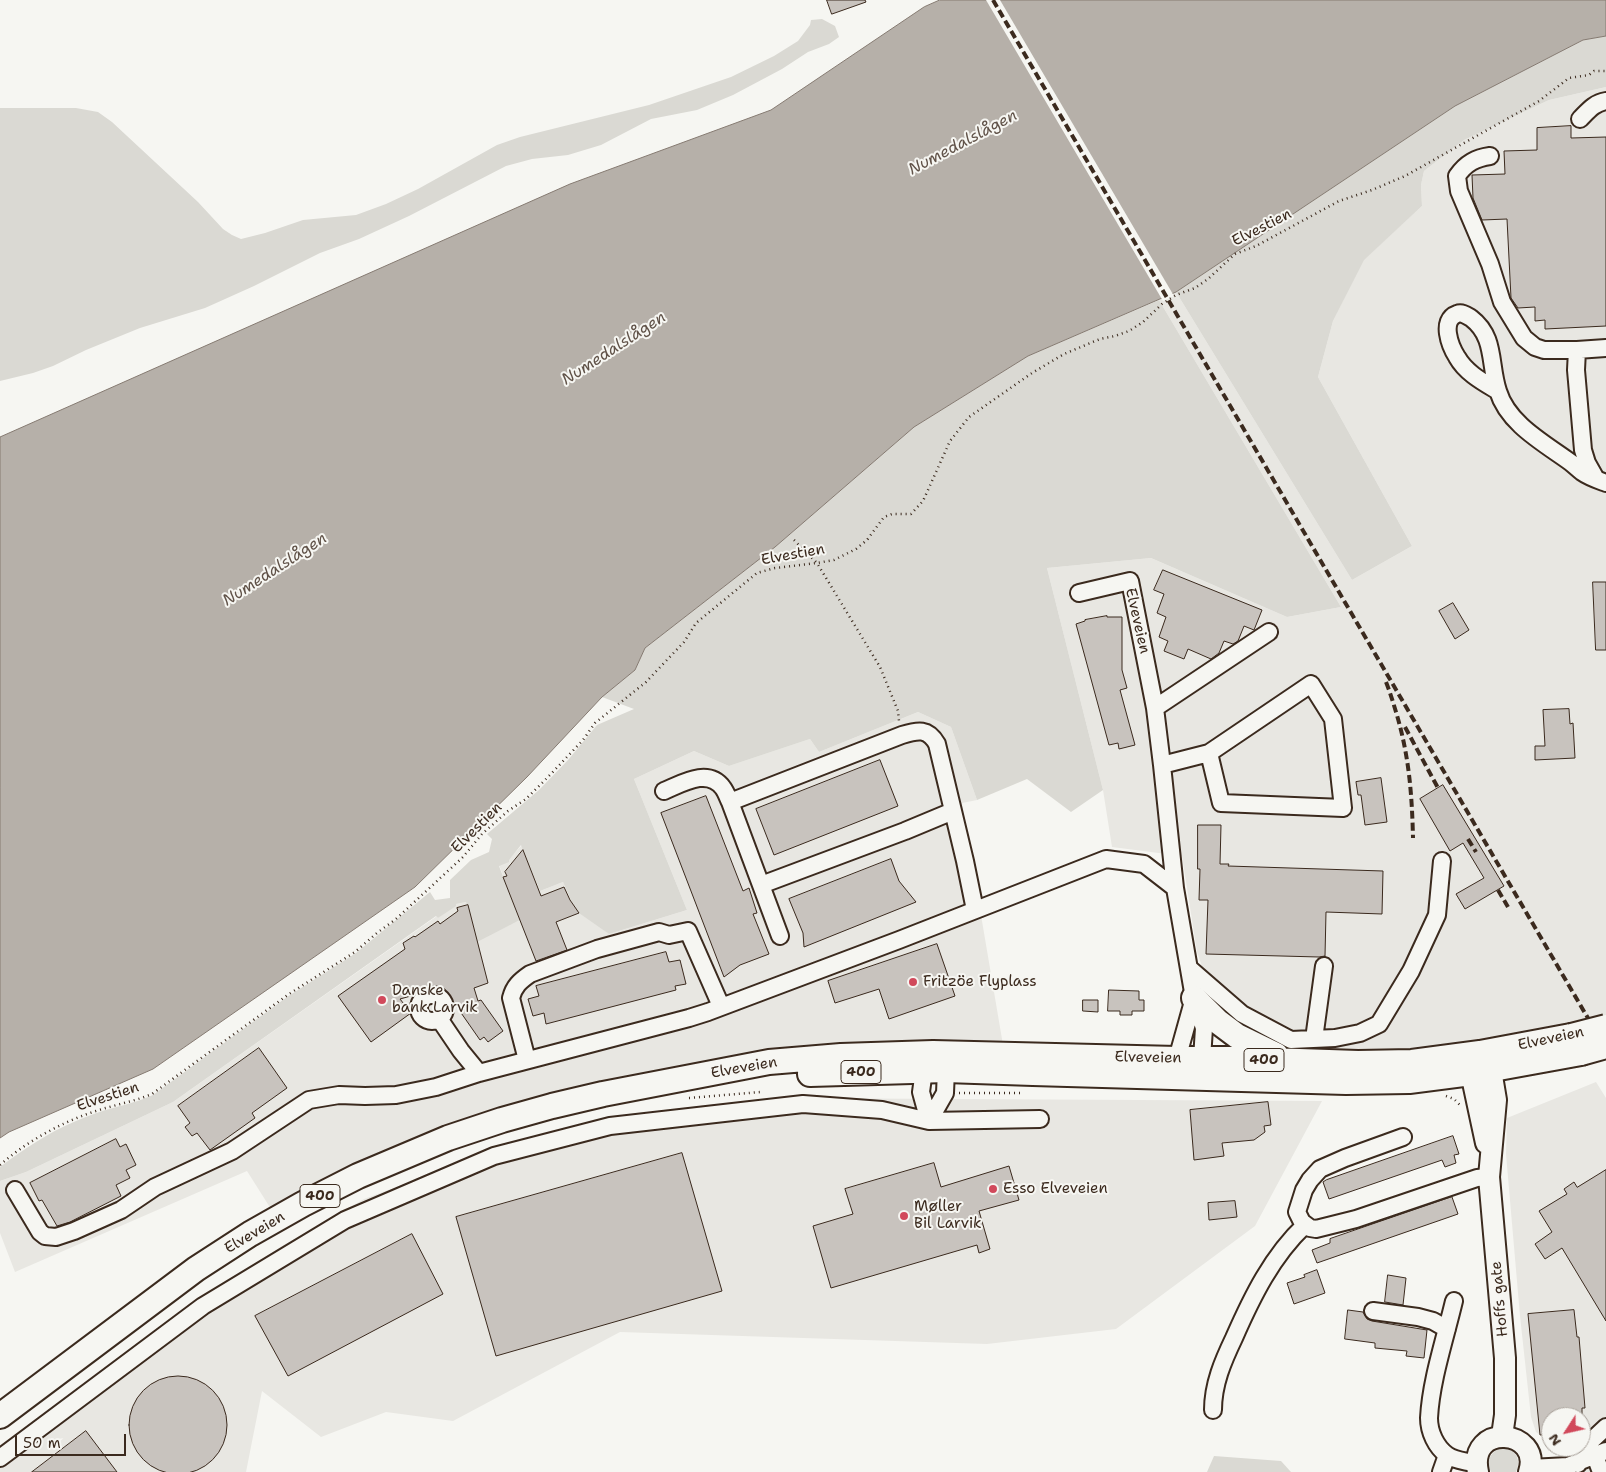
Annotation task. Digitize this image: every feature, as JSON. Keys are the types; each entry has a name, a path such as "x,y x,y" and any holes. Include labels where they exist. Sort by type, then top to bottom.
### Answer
{"highway":[{"name":"400","path":"1194,998 1217,1021 1237,1036 1287,1060"},
{"name":"Elveveien","path":"1576,1045 1606,1027"},
{"name":"Elveveien","path":"1190,1065 1364,1082 1409,1081 1576,1045 1606,1046"},
{"name":"Elveveien","path":"0,1416 196,1269 303,1204 358,1176 448,1138 502,1120 604,1094 689,1088 769,1062 841,1056 934,1064 1190,1065 1287,1060 1358,1063 1412,1062 1481,1066"}],"main road":[{"name":"Hoffs gate","path":"1481,1066 1505,1358 1505,1414 1502,1436"},
{"path":"1477,1468 1478,1454 1484,1445 1492,1439 1502,1436 1520,1442 1526,1449 1530,1458 1530,1470"}],"street":[{"path":"1580,119 1593,106 1606,101"},
{"path":"1490,156 1478,158 1462,169 1458,176 1459,191 1490,264 1502,302 1524,338 1535,347 1544,350 1606,348"},
{"path":"1577,350 1576,370 1583,450 1587,463 1601,481"},
{"path":"1498,391 1504,404 1522,426 1582,472 1601,481"},
{"name":"Elveveien","path":"1079,593 1130,581 1155,708 1176,888 1189,968 1194,998 1204,1028 1190,1065"},
{"path":"1155,708 1269,632"},
{"path":"1162,765 1208,754 1311,684 1333,719 1343,808 1221,803 1208,754"},
{"path":"730,802 902,735 915,731 926,732 933,737 937,744 975,910"},
{"path":"664,791 692,779 704,778 716,781 722,788 730,802 780,936"},
{"path":"761,884 905,831 953,811"},
{"path":"15,1190 40,1232 45,1236 56,1237 121,1210 155,1187 232,1151 309,1100 339,1095 396,1095 436,1087 479,1073 689,1018 1106,859 1144,864 1176,888"},
{"path":"1189,968 1242,1014 1290,1040 1335,1038 1360,1033 1379,1024 1411,971 1437,915 1442,860"},
{"path":"528,1060 512,998 513,990 521,980 530,974 606,946 658,932 669,935 688,931 721,1006"},
{"path":"1314,1039 1324,966"},
{"path":"1190,1065 1194,998"},
{"path":"440,1020 479,1073"},
{"path":"929,1121 945,1093 934,1064"},
{"path":"929,1121 920,1092 934,1064"},
{"path":"0,1458 203,1306 345,1220 494,1156 610,1126 803,1104 882,1110 929,1121 1040,1119"},
{"path":"1403,1136 1320,1169 1304,1190 1297,1212 1305,1225 1316,1229 1356,1218 1477,1178 1489,1169"},
{"path":"1213,1410 1213,1397 1220,1370 1246,1311 1273,1263 1305,1225"},
{"path":"1454,1302 1435,1379 1429,1420 1432,1436 1440,1449 1454,1459 1477,1468"},
{"path":"1373,1311 1418,1317 1433,1321 1447,1329"},
{"path":"1574,1468 1590,1442 1606,1427"},
{"path":"1530,1470 1574,1468 1600,1454 1601,1472"},
{"path":"1441,1472 1447,1455"}],"path":[{"name":"Elvestien","path":"0,1165 23,1148 73,1120 152,1094 289,994 355,952 431,888 463,858 482,834 526,799 583,740 595,723 646,682 684,642 696,623 757,573 775,568 834,560 856,549 867,540 884,518 892,514 912,514 923,501 950,441 969,417 1032,373 1064,354 1100,339 1129,331 1144,322 1162,304 1176,295 1195,288 1208,279 1235,254 1256,246 1339,201 1372,190 1427,164 1459,144 1540,101 1569,78 1589,75 1594,71 1606,71"},
{"path":"794,540 817,563 880,667 898,711 902,735"},
{"path":"689,1088 767,1091"},
{"path":"945,1093 1021,1093"},
{"path":"1444,1095 1460,1104 1463,1112"}],"shaded area":[{"path":"822,19 835,26 839,37 829,44 808,52 782,69 733,95 697,110 651,119 601,145 568,155 532,159 506,166 409,216 359,239 320,253 205,308 140,328 53,366 0,381 0,108 76,108 98,112 112,122 198,202 223,229 241,239 303,220 356,215 418,189 497,145 520,137 649,105 731,77 774,56 798,41 810,25 811,20"},
{"path":"1606,36 1606,87 1549,100 1464,140 1424,171 1421,185 1422,206 1364,260 1333,321 1318,377 1412,546 1352,580 1176,292 1455,106 1583,40"},
{"path":"1606,87 1606,1021 1441,1052 1333,1055 1269,1044 1234,1025 1210,990 1197,952 1182,856 1112,847 1103,790 1047,568 1151,558 1287,617 1341,607 1159,300 1176,292 1352,580 1412,546 1318,377 1333,321 1363,260 1422,206 1421,185 1424,171 1464,140 1549,100"},
{"path":"1159,300 1341,607 1287,617 1151,558 1047,568 1103,790 1071,812 1027,779 977,800 951,727 918,712 819,752 810,739 729,766 694,751 634,779 687,910 609,934 579,913 572,903 563,882 540,891 521,845 509,862 499,866 520,920 477,942 466,902 456,904 456,906 438,918 436,916 173,1102 26,1172 0,1181 0,1167 46,1136 90,1115 153,1095 287,997 356,953 430,892 435,900 450,898 450,880 471,860 489,852 492,839 487,834 539,790 568,760 597,725 634,709 602,697 635,670 645,648 775,547 914,427 1028,356"},
{"path":"918,712 951,727 977,800 962,803 1003,1045 908,1044 449,1126 364,1160 271,1209 247,1171 15,1272 0,1233 0,1181 26,1172 173,1102 456,904 466,902 477,941 520,920 499,865 508,860 522,845 540,891 563,882 572,903 609,934 687,910 634,779 694,751 729,766 810,739 819,752"},
{"path":"1596,1082 1606,1098 1606,1472 1572,1472 1600,1448 1591,1442 1591,1407 1541,1407 1541,1435 1536,1432 1531,1417 1506,1154 1507,1118"},
{"path":"771,1098 1322,1101 1255,1226 1116,1329 987,1344 620,1332 453,1421 386,1412 321,1437 262,1391 246,1472 0,1472 0,1447 195,1303 282,1246 364,1199 461,1163 566,1130 674,1109"},
{"path":"1500,1448 1510,1450 1518,1458 1516,1472 1491,1472 1489,1461 1491,1455"},
{"path":"1214,1456 1281,1461 1291,1472 1207,1472"}],"water":[{"name":"Numedalslågen","path":"940,0 1606,0 1606,36 1583,40 1455,106 1176,292 1028,356 914,427 775,547 645,648 635,670 602,697 527,777 415,887 153,1069 9,1132 0,1138 0,437 570,184 771,110 924,7"}],"pier":[{"path":"986,0 1000,0 1174,296 1163,301"}],"building":[{"path":"827,0 865,0 866,2 832,14"},
{"path":"1571,126 1571,138 1606,137 1606,326 1545,329 1545,320 1535,321 1535,307 1518,308 1511,298 1507,219 1482,220 1473,198 1472,175 1505,174 1504,151 1537,150 1537,128"},
{"path":"1163,570 1262,610 1254,630 1244,626 1238,641 1233,644 1224,641 1219,653 1211,659 1188,649 1184,659 1164,651 1168,641 1159,637 1166,617 1157,613 1164,594 1154,590"},
{"path":"1593,582 1606,582 1606,650 1596,650"},
{"path":"1453,603 1469,630 1455,639 1439,611"},
{"path":"1107,616 1122,617 1122,670 1127,688 1120,690 1135,745 1119,749 1118,743 1109,745 1076,624 1085,620"},
{"path":"1569,709 1570,724 1573,723 1575,758 1535,760 1535,746 1545,746 1543,710"},
{"path":"880,760 898,806 774,855 756,809"},
{"path":"1381,778 1387,822 1365,825 1361,795 1358,795 1356,782"},
{"path":"1443,785 1504,886 1465,909 1456,894 1484,878 1463,843 1450,851 1420,799"},
{"path":"706,796 743,891 749,888 757,913 753,914 769,954 740,965 724,977 661,813"},
{"path":"1198,825 1221,825 1220,864 1229,864 1228,866 1383,871 1382,914 1326,912 1325,956 1206,954 1208,900 1199,900"},
{"path":"523,850 541,896 564,887 579,913 556,922 567,950 536,961 503,877 507,876 505,872"},
{"path":"891,859 899,881 916,902 804,947 803,933 789,899"},
{"path":"468,905 488,983 474,988 478,1001 481,1000 503,1031 488,1042 484,1037 480,1040 443,987 400,999 411,1013 371,1042 338,996 405,949 403,943 438,921 440,924 458,911 457,908"},
{"name":"Fritzöe Flyplass","path":"937,944 955,996 889,1019 879,989 835,1003 828,981"},
{"path":"666,952 669,962 680,960 686,984 675,986 676,990 546,1024 544,1013 533,1016 528,999 539,996 536,986"},
{"path":"1109,990 1139,991 1139,1000 1144,1000 1144,1011 1132,1011 1132,1015 1120,1015 1120,1011 1108,1011"},
{"path":"1083,1000 1098,1000 1098,1012 1083,1011"},
{"path":"259,1048 287,1088 252,1113 255,1118 210,1150 197,1133 192,1136 185,1127 190,1123 178,1106"},
{"path":"1268,1102 1271,1125 1264,1126 1265,1132 1254,1140 1222,1143 1224,1156 1194,1160 1190,1110"},
{"path":"1453,1136 1459,1154 1454,1155 1456,1163 1445,1167 1442,1160 1329,1199 1323,1182 1326,1180"},
{"path":"116,1139 120,1147 126,1144 136,1165 126,1170 130,1178 116,1185 121,1196 70,1222 57,1226 42,1200 39,1201 30,1183"},
{"path":"682,1153 722,1291 496,1356 456,1217"},
{"path":"934,1163 941,1187 1009,1166 1019,1200 979,1211 990,1249 979,1253 977,1245 831,1288 813,1226 853,1214 845,1189"},
{"path":"1606,1170 1606,1321 1562,1248 1545,1259 1535,1244 1552,1232 1539,1211 1567,1194 1564,1189 1574,1182 1577,1187"},
{"path":"1452,1197 1458,1214 1317,1263 1312,1250 1330,1243 1330,1239"},
{"path":"1235,1201 1237,1217 1209,1220 1208,1203"},
{"path":"412,1234 443,1294 288,1376 255,1316"},
{"path":"1317,1270 1325,1293 1294,1304 1287,1283 1305,1277 1304,1275"},
{"path":"1388,1275 1406,1278 1403,1305 1385,1302"},
{"path":"1348,1310 1363,1312 1367,1319 1372,1321 1427,1330 1424,1358 1406,1356 1407,1351 1375,1348 1375,1343 1345,1339"},
{"path":"1574,1310 1577,1337 1579,1337 1585,1407 1541,1407 1541,1435 1540,1435 1528,1314"},
{"path":"178,1376 197,1379 213,1390 224,1406 227,1425 224,1444 213,1460 197,1471 178,1474 159,1471 143,1460 132,1444 129,1425 132,1406 143,1390 159,1379"},
{"path":"86,1431 117,1472 32,1472"}],"railway":[{"path":"993,0 1606,1049"},
{"path":"1386,682 1393,701 1407,759 1411,790 1413,838"},
{"path":"1405,727 1438,788"},
{"path":"1468,839 1476,852"},
{"path":"1498,890 1508,907"}],"place":[{"name":"Fritzöe Flyplass","path":"913,982"},
{"name":"Danske bank Larvik","path":"382,1000"},
{"name":"Esso Elveveien","path":"993,1189"},
{"name":"Møller Bil Larvik","path":"904,1216"}]}
